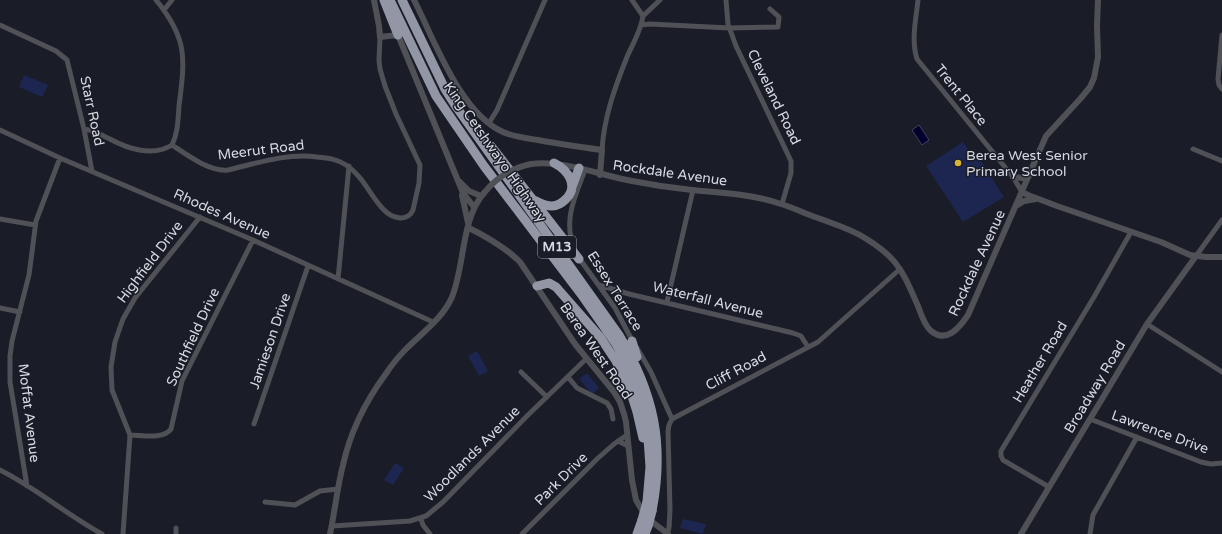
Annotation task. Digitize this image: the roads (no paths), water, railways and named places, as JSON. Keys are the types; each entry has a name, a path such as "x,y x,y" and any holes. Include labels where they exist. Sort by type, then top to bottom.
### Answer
{"highway":[{"path":"384,0 398,35"},
{"name":"King Cetshwayo Highway","path":"390,0 423,70 442,104 484,166 581,294 626,361 639,390 647,424 650,459 645,527"},
{"name":"King Cetshwayo Highway","path":"402,0 441,81 457,108 612,325 640,372 652,408 657,445 656,482 652,511 645,527 637,534"},
{"path":"441,81 579,259"},
{"path":"554,163 566,172 572,187"},
{"path":"533,199 544,205 557,205 567,199 582,169"},
{"path":"537,286 548,283 556,287 600,338 616,361 630,390 641,425 644,438 648,491"},
{"path":"632,341 654,404 657,445"}],"street":[{"path":"84,129 93,130 134,150 153,150 172,145 177,128 184,61 182,48 176,30 156,0"},
{"path":"164,10 172,0"},
{"path":"349,166 357,174 383,209 400,218 406,217 412,213 420,176 420,165 394,108 382,74 379,52 379,26 374,0"},
{"path":"414,0 440,57 454,82 470,104 490,123 501,131 513,135 602,150"},
{"path":"490,123 544,0"},
{"path":"632,0 643,16"},
{"path":"600,175 604,126 609,108 625,62 641,25 643,16 660,0"},
{"name":"Cleveland Road","path":"726,0 729,28 744,64 791,161 791,173 782,204"},
{"name":"Trent Place","path":"918,0 914,41 917,58 1013,177 1022,192"},
{"name":"Rockdale Avenue","path":"330,534 342,465 350,442 369,400 378,384 399,356 444,311 452,296 460,269 474,207 482,195 494,182 511,171 531,164 554,163 633,182 739,194 782,204 850,230 864,237 887,254 900,269 930,330 942,335 955,332 968,315 994,252 1046,136 1081,98 1090,87 1094,78 1098,57 1096,21 1098,0"},
{"path":"641,25 650,24 729,28 778,27 779,17 770,9"},
{"name":"Starr Road","path":"0,25 56,51 64,57 70,65 92,171"},
{"path":"380,37 398,35 463,193 474,207"},
{"path":"1222,35 1218,79 1219,85 1222,89"},
{"name":"Rhodes Avenue","path":"0,130 60,158 253,240 433,322"},
{"name":"Meerut Road","path":"172,145 207,166 218,170 228,170 298,155 333,158 349,166"},
{"path":"1193,149 1222,161"},
{"name":"Moffat Avenue","path":"27,486 12,393 10,370 12,341 29,275 35,225 60,158"},
{"path":"338,279 349,166"},
{"name":"Essex Terrace","path":"582,169 569,216 571,237 579,259 619,316 632,341 644,359 672,419"},
{"path":"1013,177 1022,178 1029,176"},
{"path":"458,180 469,191 482,195"},
{"path":"458,180 465,205 469,228"},
{"path":"667,302 693,190"},
{"path":"1022,192 1196,256 1222,257"},
{"path":"1015,206 1024,201 1037,198"},
{"name":"Highfield Drive","path":"123,534 130,435 112,390 111,367 115,342 123,319 135,298 200,217"},
{"path":"0,219 35,225"},
{"path":"1196,256 1222,220"},
{"name":"Berea West Road","path":"469,228 487,237 510,253 524,266 575,344 614,392 620,402 624,414 636,500 646,517 668,534"},
{"name":"Heather Road","path":"1049,487 1003,460 1001,451 1131,232"},
{"name":"Southfield Drive","path":"130,435 160,435 168,433 172,429 180,387 253,240"},
{"name":"Broadway Road","path":"1021,534 1147,324 1196,256"},
{"name":"Jamieson Drive","path":"254,424 308,266"},
{"name":"Cliff Road","path":"672,419 818,342 900,269"},
{"name":"Waterfall Avenue","path":"598,285 629,294 796,334 802,337 808,346"},
{"path":"0,308 20,312"},
{"path":"1147,324 1222,372"},
{"name":"Woodlands Avenue","path":"332,526 421,519 443,502 586,359"},
{"path":"521,372 547,397"},
{"path":"568,377 577,388 607,403 611,409 613,419"},
{"path":"668,534 670,518 668,431 672,419"},
{"name":"Lawrence Drive","path":"1090,419 1201,462 1211,464 1222,463"},
{"name":"Park Drive","path":"522,534 585,471 618,441 627,435"},
{"path":"1090,534 1094,515 1136,437"},
{"path":"618,441 628,446"},
{"path":"0,470 27,486 79,521 102,534"},
{"path":"265,502 295,505 322,490 338,489"},
{"path":"421,519 423,525 430,534"}],"place":[{"name":"Berea West Senior Primary School","path":"958,163"}]}
